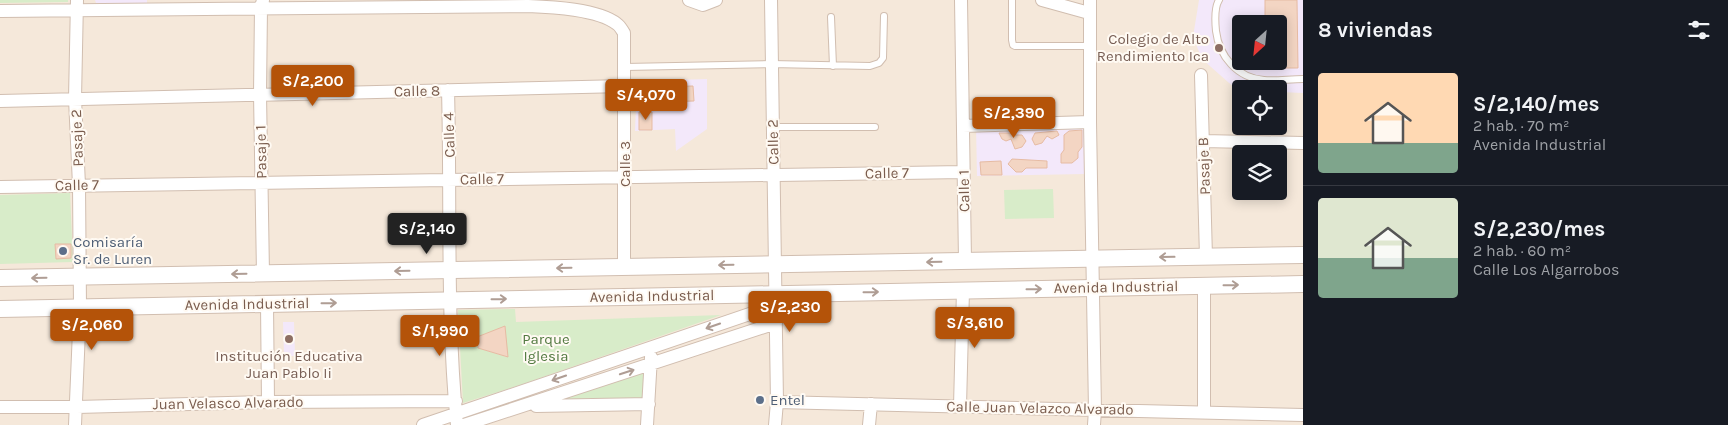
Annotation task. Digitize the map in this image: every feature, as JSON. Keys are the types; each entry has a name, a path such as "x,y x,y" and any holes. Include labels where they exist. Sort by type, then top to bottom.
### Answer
{"street":[{"path":"689,0 703,6 716,0"},
{"name":"Calle 2","path":"771,0 777,402 775,425"},
{"name":"Calle 1","path":"961,0 965,261"},
{"path":"1042,0 1090,6 1094,425"},
{"name":"Calle 3","path":"0,11 77,5 258,2 540,3 597,14 619,24 624,33 624,267"},
{"name":"Pasaje 1","path":"258,2 263,274"},
{"name":"Pasaje 2","path":"75,425 80,307 75,99 77,5"},
{"name":"Pasaje B","path":"1201,75 1206,257"},
{"name":"Calle 8","path":"0,100 624,86"},
{"name":"Calle 4","path":"448,90 449,270 456,413"},
{"path":"963,126 1090,122"},
{"path":"1203,141 1303,143"},
{"name":"Calle 7","path":"0,187 963,172"},
{"name":"Avenida Industrial","path":"0,309 450,300 776,300 963,290 1206,257 1303,255"},
{"name":"Avenida Industrial","path":"0,278 965,261 1204,286 1303,284"},
{"path":"1204,286 1204,412"},
{"path":"960,406 963,290"},
{"path":"422,425 651,347 776,300"},
{"path":"267,304 268,402"},
{"path":"464,425 776,323"},
{"path":"647,425 651,347"},
{"name":"Juan Velasco Alvarado","path":"0,407 268,402 456,413"},
{"name":"Calle Juan Velazco Alvarado","path":"777,402 1303,415"},
{"path":"522,406 649,404"},
{"path":"869,425 871,404"}],"lane":[{"path":"1012,0 1013,45 1090,46"},
{"path":"1219,0 1216,4 1215,24 1217,41 1223,56 1235,68 1248,77 1263,80 1303,79"},
{"path":"624,67 771,64 870,66 879,63 883,58 884,16"},
{"path":"831,17 833,66"},
{"path":"773,127 875,127"}],"shaded area":[{"path":"0,0 1303,0 1303,425 0,425"},
{"path":"95,0 147,0 147,4 96,3"},
{"name":"Colegio de Alto Rendimiento Ica","path":"1199,0 1303,0 1303,93 1287,92 1287,80 1232,80 1232,86 1202,59 1193,37"},
{"path":"707,79 707,129 676,151 675,129 635,131 637,81"},
{"path":"1084,123 1085,174 977,176 976,125"},
{"name":"Institución Educativa Juan Pablo Ii","path":"283,322 294,322 295,356 284,356"}],"green space":[{"path":"0,0 68,0 68,2 0,3"},
{"path":"1053,189 1054,218 1005,219 1004,190"},
{"path":"70,193 73,262 0,264 0,195"},
{"name":"Parque Iglesia","path":"515,309 516,322 721,315 463,403 458,310","holes":["505,326 507,357 478,348 477,338"]},
{"path":"647,369 647,398 541,402"}],"building":[{"path":"1265,0 1297,0 1298,68 1288,68 1288,15 1265,15"},
{"path":"693,86 694,101 656,102 656,87"},
{"path":"639,112 652,112 652,130 639,130"},
{"path":"1082,130 1082,147 1078,152 1078,158 1072,163 1061,163 1061,154 1064,150 1064,135 1069,131"},
{"path":"1057,131 1059,135 1052,139 1047,136 1042,143 1035,145 1032,139 1035,133"},
{"path":"999,133 1022,135 1026,141 1022,147 1015,149 1011,139 1006,141 1002,139"},
{"path":"1012,159 1047,161 1047,168 1026,168 1022,172 1016,172 1008,164"},
{"path":"1001,161 1002,175 981,175 980,162"},
{"name":"Comisaría Sr. de Luren","path":"55,244 71,244 71,258 56,259"},
{"path":"505,326 508,357 478,348 477,337"}],"place":[{"name":"Colegio de Alto Rendimiento Ica","path":"1219,48"},
{"name":"Comisaría Sr. de Luren","path":"63,251"},
{"name":"Institución Educativa Juan Pablo Ii","path":"289,339"},
{"name":"Entel","path":"760,400"}]}
